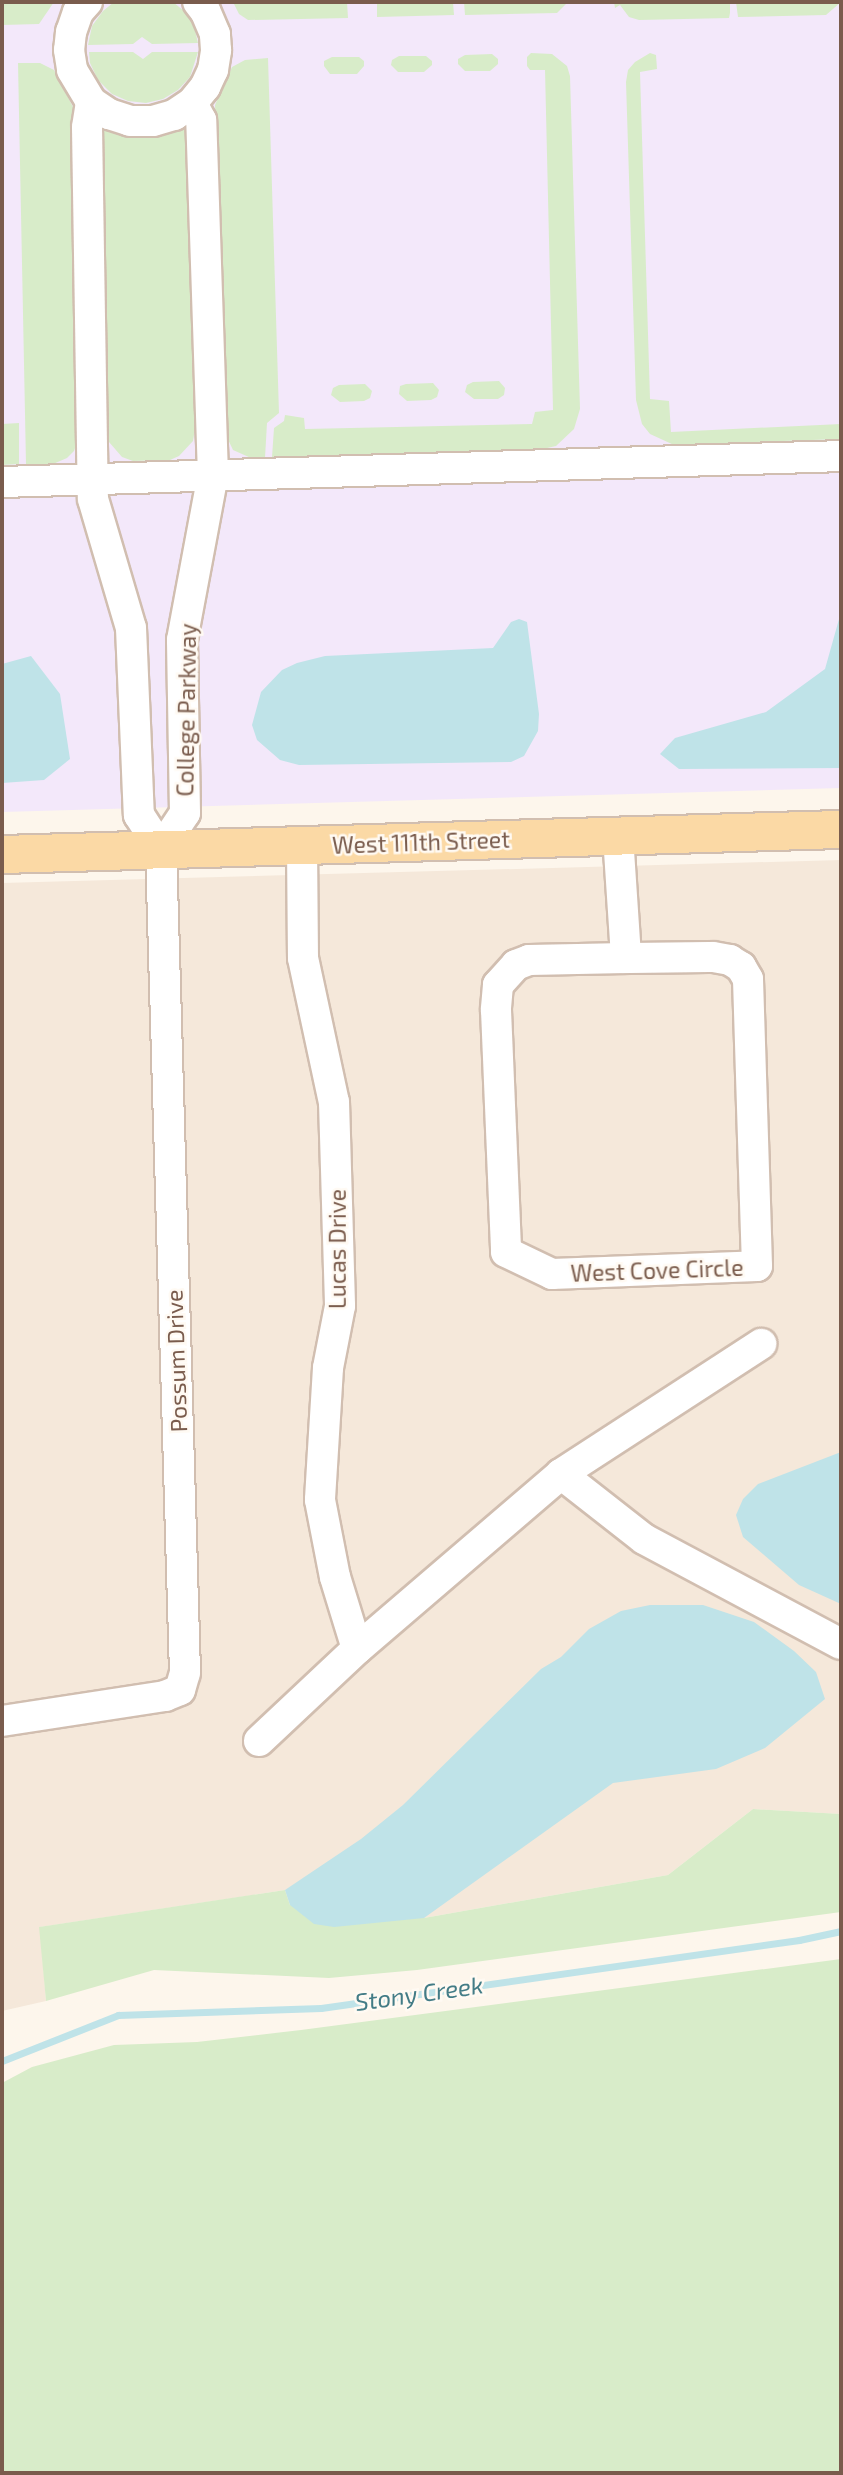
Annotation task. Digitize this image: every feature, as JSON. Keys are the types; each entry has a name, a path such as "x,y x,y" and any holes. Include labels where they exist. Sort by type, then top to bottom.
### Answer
{"main road":[{"name":"West 111th Street","path":"2,854 841,829"}],"street":[{"path":"87,2 78,12 71,32 69,50 72,70 91,102 109,114 130,121 153,121 174,115 192,103 209,79 216,50 215,34 205,10 198,2"},
{"name":"College Parkway","path":"91,102 87,127 93,499 131,628 139,815 161,849 185,813 182,640 213,475 201,120 192,103"},
{"path":"2,482 841,456"},
{"path":"618,836 626,958"},
{"name":"Lucas Drive","path":"302,845 303,958 334,1102 340,1292 328,1368 320,1500 335,1577 357,1649"},
{"name":"Possum Drive","path":"2,1721 165,1696 180,1690 185,1673 161,849"},
{"name":"West Cove Circle","path":"713,957 730,960 741,967 748,979 757,1266 552,1274 506,1251 496,1010 498,985 516,965 529,960 626,958 713,957"},
{"path":"258,1741 357,1649 561,1474 761,1343"},
{"path":"561,1474 644,1539 841,1644"}],"shaded area":[{"path":"2,2 841,2 841,788 2,812"},
{"path":"841,860 841,1814 753,1809 668,1875 424,1918 290,1905 285,1890 40,1927 46,2001 2,2011 2,883"}],"green space":[{"path":"2,2 54,2 39,24 2,25"},
{"path":"114,2 173,2 184,11 194,26 198,43 152,44 142,37 133,44 88,45 92,26"},
{"path":"233,2 347,2 348,18 248,20 239,14"},
{"path":"377,2 453,2 454,15 377,17"},
{"path":"464,2 568,2 557,13 465,15"},
{"path":"614,2 730,2 730,13 729,18 639,20 629,17 620,5 615,8"},
{"path":"736,2 841,2 826,15 738,17"},
{"path":"89,52 133,52 143,59 152,52 198,52 190,77 178,90 163,99 146,103 128,101 112,94 98,80 90,63"},
{"path":"531,53 552,54 567,66 570,76 580,409 574,429 556,446 534,451 272,457 274,428 284,421 285,415 304,418 305,429 532,424 535,412 553,410 545,70 530,70 527,57"},
{"path":"650,53 656,55 657,69 640,72 650,399 669,401 671,432 841,424 841,439 674,445 650,434 642,424 636,400 626,82 628,70"},
{"path":"492,54 498,59 498,64 490,71 465,71 458,64 458,59 465,55"},
{"path":"399,56 426,56 432,61 432,65 424,72 398,72 391,65 392,60"},
{"path":"332,57 359,57 364,61 364,66 357,74 330,74 324,61"},
{"path":"268,58 279,413 267,423 265,458 251,458 233,450 222,427 215,105 232,67 245,60"},
{"path":"18,63 40,63 54,70 73,107 80,434 74,451 67,458 53,464 26,464"},
{"path":"185,127 188,129 195,429 193,441 179,456 170,460 133,461 122,457 109,442 107,432 102,130 152,137"},
{"path":"499,381 505,388 504,395 498,399 474,399 465,392 467,385 473,382"},
{"path":"433,383 439,390 437,397 431,400 407,401 399,394 400,386 406,384"},
{"path":"365,384 372,391 370,398 364,401 340,402 331,395 333,388 339,385"},
{"path":"19,423 19,464 2,465 2,424"},
{"path":"753,1809 841,1814 841,1912 417,1970 329,1978 154,1970 46,2001 39,1927 285,1890 290,1905 424,1918 668,1875"},
{"path":"841,1959 841,2473 2,2473 2,2083 32,2067 114,2045 197,2042 301,2030"}],"water":[{"path":"841,612 841,768 679,769 660,754 675,738 766,712 825,669"},
{"path":"519,619 527,622 539,714 538,731 524,756 511,762 299,765 280,760 257,740 252,725 261,692 282,670 297,663 325,656 493,648 511,622"},
{"path":"31,656 60,694 70,759 44,780 2,783 2,664"},
{"path":"841,1452 841,1604 799,1585 743,1537 736,1515 743,1499 758,1484"},
{"path":"650,1605 703,1605 754,1622 794,1651 816,1672 825,1699 765,1748 716,1769 613,1783 424,1918 334,1927 314,1924 290,1905 285,1890 361,1839 403,1805 541,1669 561,1657 589,1629 621,1611"}],"waterway":[{"name":"Stony Creek","path":"2,2061 118,2015 321,2008 799,1940 841,1931"}]}
